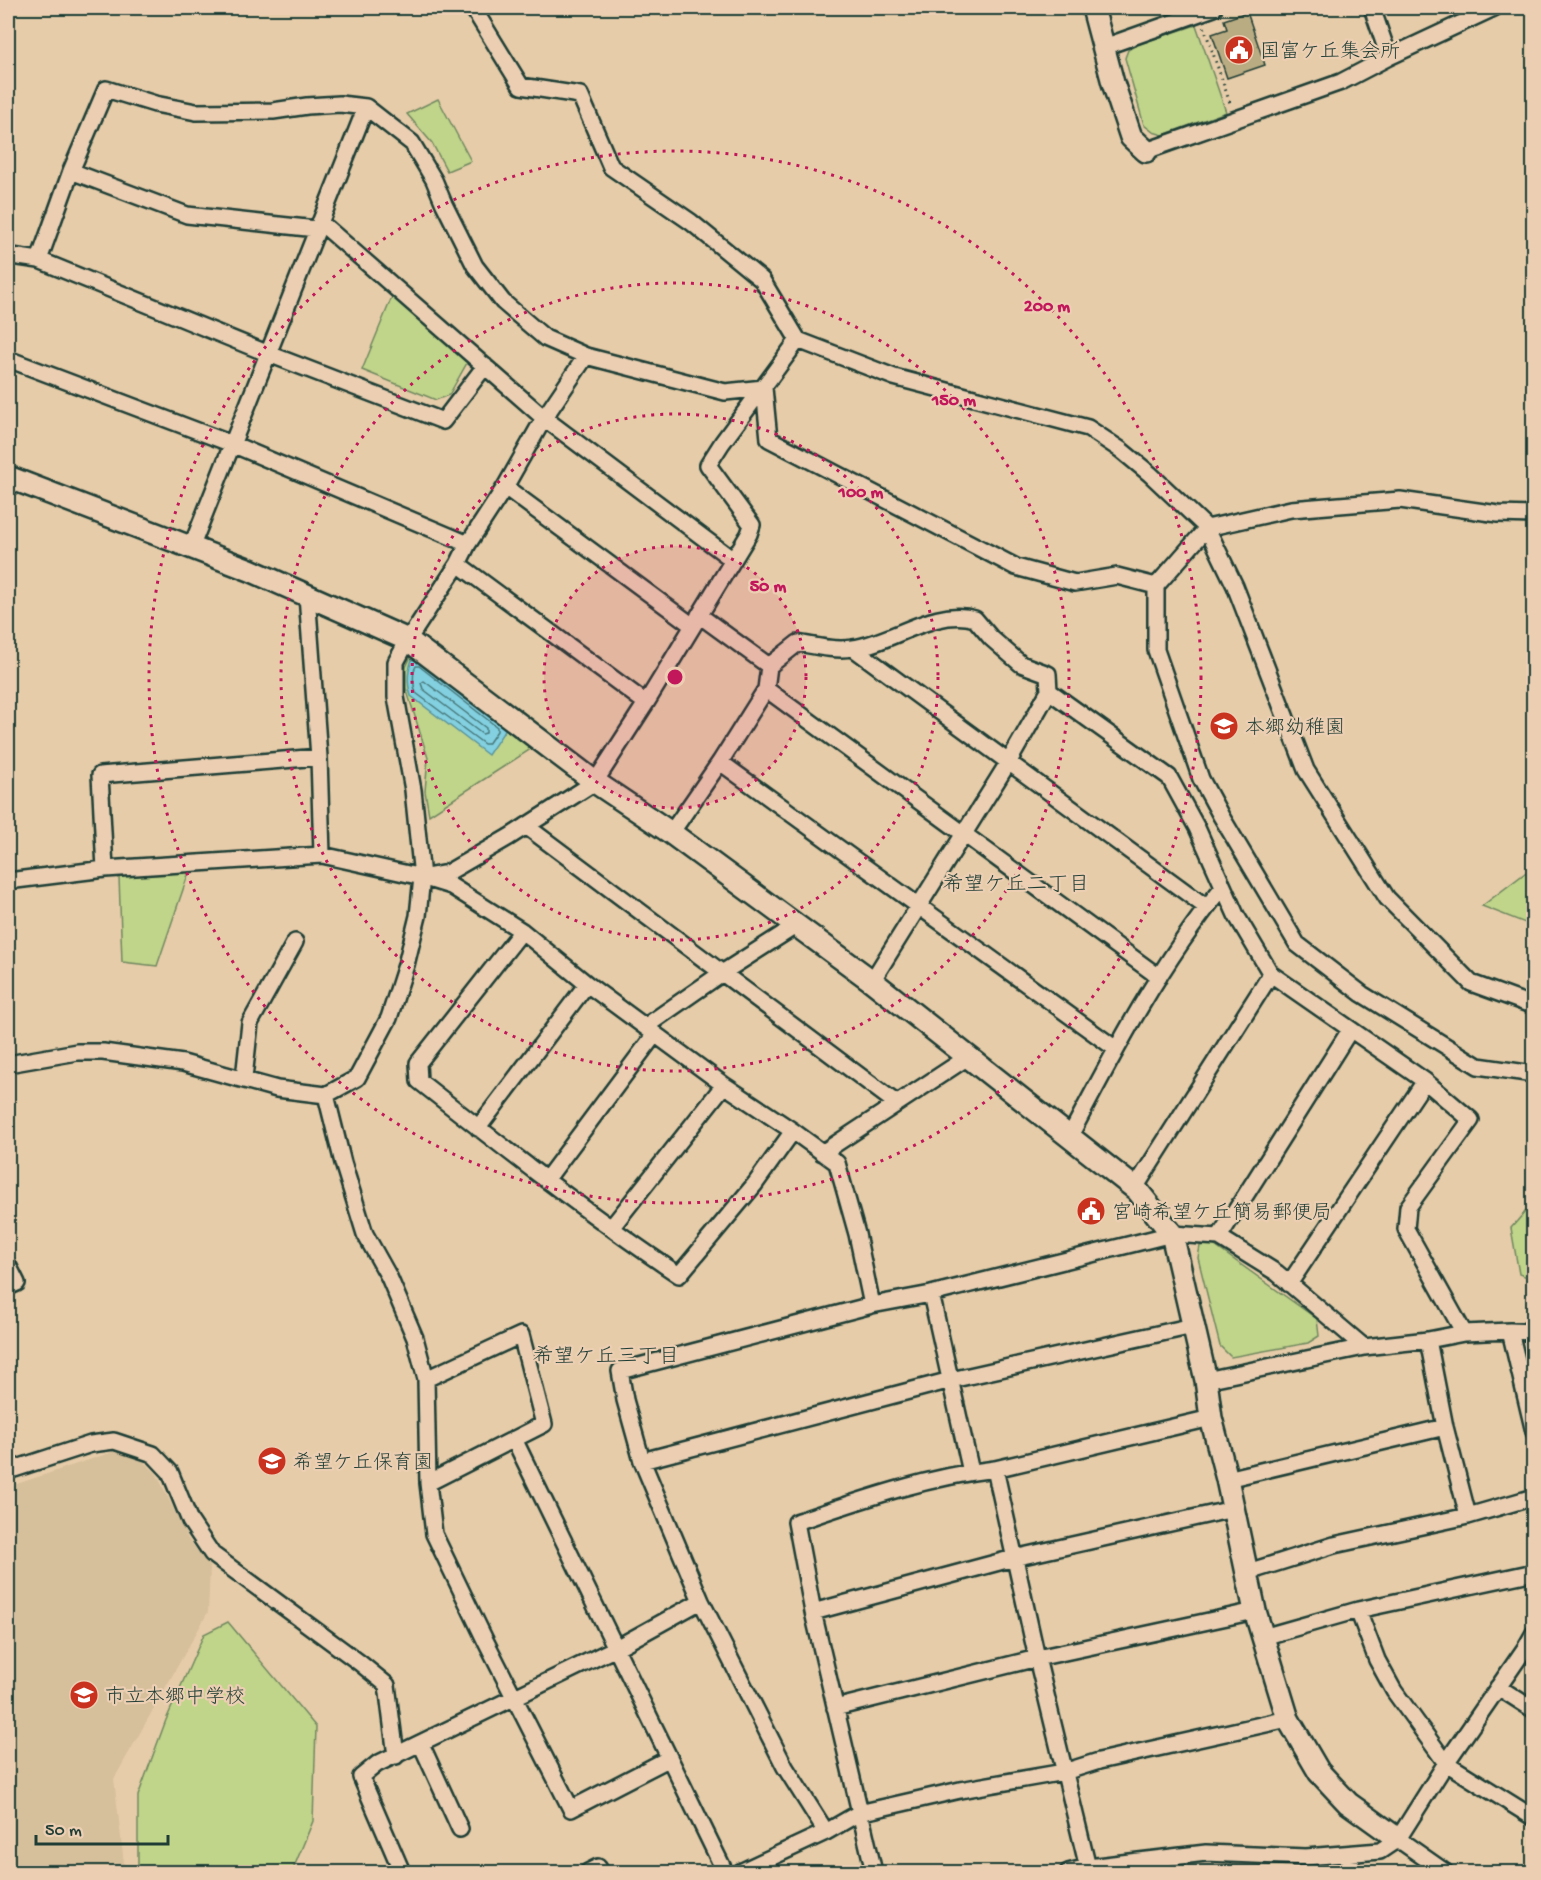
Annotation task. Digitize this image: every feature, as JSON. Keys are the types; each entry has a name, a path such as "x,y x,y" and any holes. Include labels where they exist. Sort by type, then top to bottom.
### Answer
{"street":[{"path":"473,8 521,86 580,95 611,167 691,222 762,280 798,340 894,377 1088,428 1136,462 1207,528 1235,586 1306,770 1387,898 1471,982 1533,1006"},
{"path":"1093,8 1131,137 1146,151 1341,82 1494,8"},
{"path":"1104,46 1214,8"},
{"path":"1372,8 1389,57"},
{"path":"39,260 71,171 106,89 155,104 196,112 273,111 340,104 366,107 412,143 434,180 475,266 503,302 545,338 586,357 725,392 764,388"},
{"path":"190,548 366,107"},
{"path":"71,171 187,215 318,226 544,418 733,560"},
{"path":"8,257 39,260 269,354 443,421 485,366"},
{"path":"422,877 447,873 595,782 750,534 752,525 708,465 798,340"},
{"path":"8,1064 77,1052 103,1052 183,1063 244,1078 277,1089 326,1095 357,1078 389,1018 418,916 422,877 413,790 396,697 396,662 458,564 544,418 586,357"},
{"path":"8,359 232,444 468,544"},
{"path":"764,388 769,439 1016,567 1075,583 1117,576 1156,586"},
{"path":"8,477 250,570 408,640 595,782 671,833 872,981 1135,1188 1172,1234 1206,1380 1211,1418 1227,1479 1255,1611 1288,1719 1320,1772 1348,1803 1445,1872"},
{"path":"505,486 696,621 769,666"},
{"path":"1533,515 1498,514 1400,500 1291,509 1207,528 1156,586 1156,650 1201,779 1297,944 1362,994 1478,1066 1533,1074"},
{"path":"458,564 646,703"},
{"path":"307,595 319,757 322,855"},
{"path":"671,833 720,762 766,689 769,666 798,643 825,648 853,648 941,618 975,619 991,638 1021,664 1048,674 1049,691 1008,763 872,981"},
{"path":"853,648 1206,907"},
{"path":"766,689 1159,977"},
{"path":"1049,691 1169,777 1197,828 1223,887 1254,947 1271,974 1425,1081 1471,1120 1408,1207 1406,1229 1464,1333"},
{"path":"105,868 100,775 319,757"},
{"path":"720,762 1116,1049"},
{"path":"526,826 896,1103"},
{"path":"8,881 105,868 322,855 422,877 451,886 522,931 587,984 724,1085 794,1131 837,1163 857,1234 872,1305"},
{"path":"1070,1136 1116,1049 1159,977 1206,907 1223,887"},
{"path":"546,1180 651,1030 722,973 797,925"},
{"path":"522,931 418,1063 419,1081 611,1228 679,1275 755,1184 794,1131"},
{"path":"244,1078 250,1023 295,942"},
{"path":"1135,1188 1271,974"},
{"path":"478,1128 587,984"},
{"path":"1219,1237 1350,1030"},
{"path":"822,1152 968,1057"},
{"path":"1289,1284 1425,1081"},
{"path":"611,1228 724,1085"},
{"path":"326,1095 364,1234 389,1277 415,1338 426,1379 428,1483 434,1534 571,1809 668,1759"},
{"path":"826,1832 785,1767 701,1601 642,1461 625,1400 620,1371 872,1305 931,1294 1172,1234 1219,1237 1276,1273 1364,1347"},
{"path":"8,1265 17,1283 8,1287"},
{"path":"931,1294 971,1472"},
{"path":"642,1461 951,1380 1193,1326"},
{"path":"1510,1331 1533,1432"},
{"path":"1206,1380 1364,1347 1428,1340 1464,1333 1533,1332"},
{"path":"426,1379 521,1335 543,1424 428,1483"},
{"path":"1428,1340 1445,1427 1468,1516"},
{"path":"873,1872 813,1612 796,1522 898,1488 995,1469 1211,1418"},
{"path":"1227,1479 1445,1427"},
{"path":"514,1439 725,1872"},
{"path":"8,1471 91,1444 114,1441 153,1454 170,1472 190,1521 212,1554 387,1685 396,1756"},
{"path":"995,1469 1037,1658 1089,1870"},
{"path":"1248,1572 1334,1545 1468,1516 1533,1497"},
{"path":"813,1612 1014,1558 1233,1509"},
{"path":"1263,1637 1358,1610 1533,1572"},
{"path":"402,1872 361,1777 377,1764 616,1648 701,1601"},
{"path":"1358,1610 1377,1660 1394,1691 1446,1763 1533,1818"},
{"path":"835,1708 1037,1658 1255,1611"},
{"path":"1068,1872 1206,1853 1306,1857 1380,1851 1398,1839 1533,1633"},
{"path":"1498,1687 1533,1710"},
{"path":"740,1872 826,1832 859,1813 960,1790 1064,1772 1100,1761 1288,1719"},
{"path":"421,1744 460,1828"},
{"path":"1348,1872 1353,1854"},
{"path":"588,1872 598,1867 601,1872"}],"path":[{"path":"1199,12 1235,119"}],"shaded area":[{"name":"市立本郷中学校","path":"113,1452 139,1458 156,1473 188,1539 210,1566 208,1612 114,1779 125,1872 8,1872 8,1487"}],"green space":[{"path":"1196,25 1226,112 1163,135 1153,132 1144,125 1125,58 1128,50 1136,45"},
{"path":"438,99 471,161 447,171 432,143 407,114"},
{"path":"396,287 468,361 449,395 436,400 362,370"},
{"path":"413,652 534,747 429,815 425,791 428,758 406,688 406,667"},
{"path":"1533,867 1533,926 1482,906"},
{"path":"190,869 157,966 122,962 119,877"},
{"path":"1533,1203 1533,1279 1519,1274 1511,1228"},
{"path":"1212,1244 1317,1319 1319,1336 1308,1343 1231,1357 1220,1346 1198,1258 1200,1246"},
{"path":"228,1622 316,1727 313,1821 292,1872 138,1872 138,1796 166,1720 204,1634"}],"water":[{"path":"414,654 507,727 488,755 411,696 408,675"}],"building":[{"name":"国富ケ丘集会所","path":"1247,12 1265,65 1227,78 1212,34 1227,29 1224,20"}],"place":[{"name":"国富ケ丘集会所","path":"1239,50"},
{"name":"本郷幼稚園","path":"1224,726"},
{"name":"宮崎希望ケ丘簡易郵便局","path":"1091,1211"},
{"name":"希望ケ丘保育園","path":"272,1461"},
{"name":"市立本郷中学校","path":"84,1695"}],"district":[{"name":"希望ケ丘二丁目","path":"1016,883"},
{"name":"希望ケ丘三丁目","path":"606,1355"}]}
